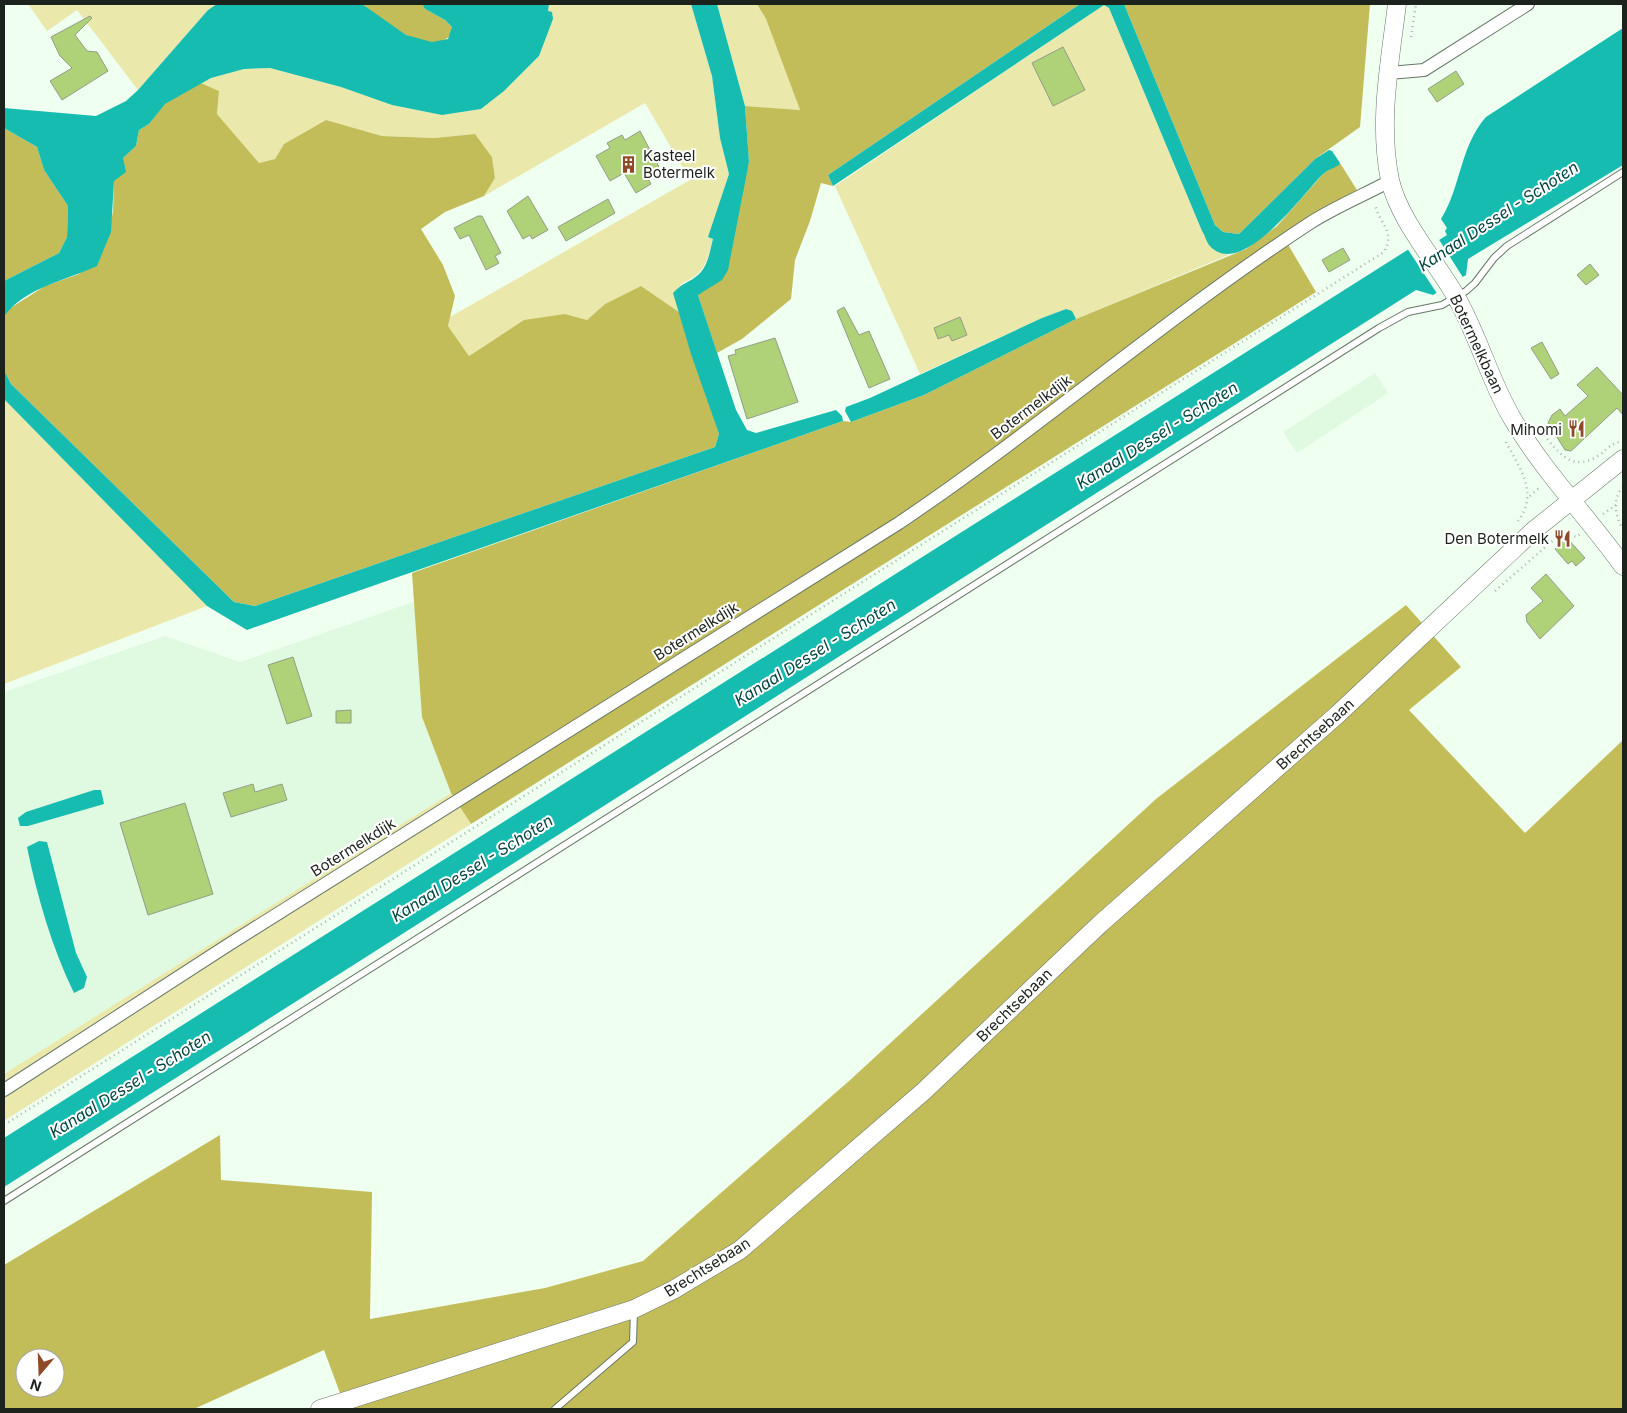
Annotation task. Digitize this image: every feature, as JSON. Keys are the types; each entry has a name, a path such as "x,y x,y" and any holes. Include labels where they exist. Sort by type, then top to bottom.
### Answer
{"main road":[{"name":"Botermelkbaan","path":"1397,4 1385,131 1390,181 1412,227 1454,292 1495,386 1512,418 1547,472 1623,566"},
{"name":"Brechtsebaan","path":"320,1409 634,1310 673,1290 740,1250 924,1091 1100,924 1338,714 1533,530 1623,458"}],"street":[{"path":"1389,73 1424,70 1528,4"},
{"name":"Botermelkdijk","path":"4,1090 236,940 899,523 960,482 1175,318 1311,222 1390,181"}],"lane":[{"path":"4,1201 1379,328 1408,312 1442,305 1454,292 1472,286 1494,258 1507,246 1623,172"},
{"path":"555,1409 633,1342 634,1310"}],"path":[{"path":"4,1125 1384,252 1389,243 1389,234 1376,210 1375,201"},
{"path":"1569,460 1588,460 1601,454 1612,443 1623,441"},
{"path":"1623,488 1618,492 1616,505 1623,528"},
{"path":"1520,518 1528,498"},
{"path":"1603,513 1616,505"},
{"path":"1539,552 1557,537 1577,536"}],"shaded area":[{"path":"28,4 217,4 208,10 138,90 77,10 47,31"},
{"path":"362,4 422,4 425,9 445,20 452,27 450,34 446,39 440,41 417,40 398,31"},
{"path":"549,4 691,4 712,76 720,138 729,174 709,237 713,239 706,261 696,275 681,284 677,306 679,312 641,286 605,304 587,320 565,314 493,340 469,356 448,326 450,317 690,180 645,103 484,196 495,178 492,157 475,134 434,138 382,136 326,120 284,144 275,159 259,163 217,114 219,91 201,83 211,78 244,69 270,68 341,87 392,105 442,115 481,109 504,91 539,56"},
{"path":"717,4 757,4 766,19 800,110 745,106"},
{"path":"757,4 1080,4 828,175 833,186 821,183 810,221 795,260 791,299 742,339 717,353 698,295 749,163 745,106 800,110 766,19"},
{"path":"1124,4 1370,4 1360,127 1315,159 1239,234 1223,232 1215,225"},
{"path":"1104,5 1109,8 1202,231 1218,251 1228,255 1076,319 1072,312 1066,309 1042,318 920,374 835,186"},
{"path":"201,83 219,91 217,114 259,163 275,159 284,144 326,120 382,136 434,138 475,134 492,157 495,178 484,196 445,212 421,229 443,265 455,296 448,326 469,356 524,320 565,314 587,320 605,304 641,286 679,312 719,434 715,447 255,606 234,602 11,384 4,370 4,317 9,309 45,286 79,274 104,248 113,212 114,181 123,158 136,146 139,130 149,124 164,104"},
{"path":"4,128 37,147 44,170 68,206 67,237 59,253 4,281"},
{"path":"1340,163 1357,190 1310,216 1283,236 1316,292 471,824 451,793 422,717 412,573 843,421 851,422 924,395 1076,319 1246,249 1277,226 1324,173"},
{"path":"1375,373 1388,393 1297,453 1283,432"},
{"path":"4,399 207,606 4,684"},
{"path":"436,594 422,717 451,793 4,1074 4,692 165,636 240,662"},
{"path":"1406,605 1461,667 1409,710 1525,833 1623,740 1623,1409 346,1409 324,1350 194,1409 4,1409 4,1265 220,1135 221,1180 372,1192 370,1319 545,1288 643,1261 849,1081 1156,799"},
{"path":"451,793 471,824 4,1121 4,1074"}],"water":[{"path":"217,4 362,4 406,35 432,42 448,39 452,27 445,20 425,9 422,4 549,4 548,11 552,12 553,19 539,56 504,91 481,109 442,115 392,105 341,87 270,68 244,69 211,78 165,104 149,124 139,130 136,146 123,158 126,172 114,181 111,232 97,266 34,292 12,307 4,317 4,281 59,253 67,237 68,206 44,170 37,147 4,128 4,108 96,116 126,101 138,90 208,10"},
{"path":"691,4 717,4 745,106 749,162 728,270 722,280 698,295 736,410 747,430 756,433 836,410 842,416 843,421 247,630 207,606 4,399 4,370 11,384 234,602 255,606 715,447 719,434 691,354 673,293 698,275 706,263 713,239 708,237 729,174 720,138 712,76"},
{"path":"1080,4 1124,4 1215,225 1223,232 1239,234 1315,159 1329,150 1332,151 1340,163 1339,165 1322,175 1270,231 1253,244 1237,252 1222,253 1209,245 1109,8 1104,5 833,186 828,175"},
{"name":"Kanaal Dessel - Schoten","path":"1623,28 1623,165 1468,259 1466,275 1433,295 1416,290 4,1187 4,1138 1409,249 1414,256 1447,235 1445,231 1447,228 1441,219 1453,194 1471,141 1477,128 1486,117"},
{"path":"1066,309 1072,311 1076,319 924,395 851,422 845,411 846,407 870,398 1042,318"},
{"path":"94,790 101,790 104,804 28,826 20,826 18,818 26,812"},
{"path":"39,841 47,842 76,953 87,977 84,988 74,993 52,940 40,903 31,865 27,847"}],"pier":[{"path":"1438,238 1464,279 1438,295 1407,248 1411,247 1415,253"}],"building":[{"path":"90,16 92,18 75,35 87,51 97,52 108,71 62,100 50,81 72,68 60,56 51,37"},
{"path":"1063,47 1085,90 1053,106 1032,63"},
{"path":"1456,71 1464,84 1437,102 1428,89"},
{"name":"Kasteel Botermelk","path":"640,131 650,150 657,157 656,161 659,167 646,175 651,184 636,193 624,173 610,181 596,156 610,148 607,143 622,135 625,140"},
{"path":"528,196 548,230 532,239 530,235 523,239 507,211"},
{"path":"608,199 615,213 566,241 558,227"},
{"path":"478,216 482,216 501,253 495,256 499,263 486,270 469,235 460,239 454,228"},
{"path":"1343,248 1350,260 1329,272 1322,260"},
{"path":"1590,264 1599,275 1586,285 1577,275"},
{"path":"844,307 859,335 869,331 890,379 869,388 837,311"},
{"path":"960,317 967,335 952,341 949,335 938,339 934,328"},
{"path":"775,338 798,402 747,419 728,356 736,354 735,350"},
{"path":"1542,342 1559,374 1551,379 1531,348"},
{"path":"1597,367 1623,395 1623,415 1617,408 1571,451 1565,450 1548,423 1552,415 1560,409 1565,416 1588,396 1577,385"},
{"path":"1567,538 1585,558 1576,566 1572,561 1568,564 1555,549"},
{"path":"1546,574 1574,606 1540,639 1527,622 1526,615 1543,601 1531,588"},
{"path":"293,657 312,716 287,724 268,665"},
{"path":"351,710 351,723 336,723 336,711"},
{"path":"253,784 255,792 282,784 287,800 231,817 223,793"},
{"path":"185,803 213,894 148,915 120,823"}],"place":[{"name":"Kasteel Botermelk","path":"629,164"},
{"name":"Mihomi","path":"1576,429"},
{"name":"Den Botermelk","path":"1563,538"}]}
